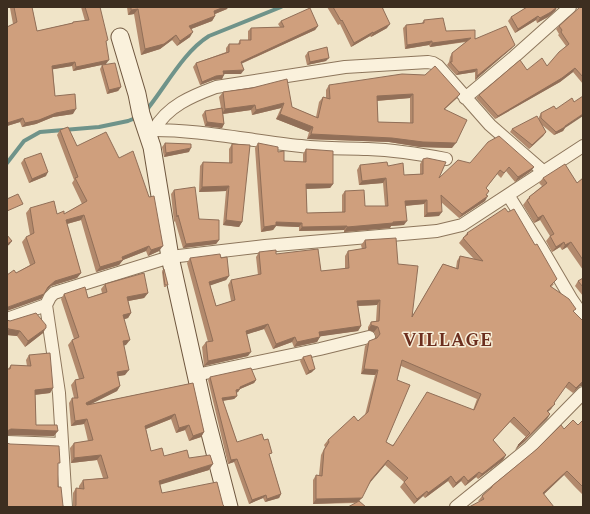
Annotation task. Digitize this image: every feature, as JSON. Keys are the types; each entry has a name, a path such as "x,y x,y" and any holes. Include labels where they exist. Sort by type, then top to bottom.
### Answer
{"street":[{"path":"465,98 570,7"},
{"path":"120,37 137,94 141,114 150,130 170,257 203,406 229,507"},
{"path":"150,130 169,110 196,95 216,87 345,68 428,62 438,66 490,125 544,172"},
{"path":"150,130 176,130 317,148 369,149 410,152 446,159"},
{"path":"66,507 59,393 46,305 54,293 170,257 264,246 437,231 462,225 583,146"},
{"path":"508,195 583,316"},
{"path":"7,319 46,305"},
{"path":"196,375 320,349 369,337"},
{"path":"456,507 529,448 583,393"},
{"path":"7,442 62,444"}],"building":[{"path":"14,7 32,7 37,31 73,22 89,20 85,7 100,7 108,40 106,41 109,60 76,67 75,62 52,66 55,96 75,94 76,109 56,113 39,120 25,123 23,118 7,123 7,27 17,22"},
{"path":"131,7 224,7 214,11 215,16 189,26 193,32 180,41 176,35 164,44 145,49 138,9 131,10"},
{"path":"333,7 382,7 390,24 354,43 342,20 341,21"},
{"path":"527,7 557,7 540,18 538,16 518,29 511,17"},
{"path":"580,7 583,7 583,77 575,68 562,78 498,116 479,95 520,60 527,70 542,58 547,66 559,52 569,44 559,26"},
{"path":"310,8 318,26 241,62 244,70 223,71 224,75 216,76 202,82 196,63 229,52 229,44 240,44 240,40 251,40 251,28 284,27 281,21"},
{"path":"443,18 446,31 475,30 475,39 506,26 515,45 477,76 477,69 459,72 450,62 452,62 452,53 471,38 432,43 432,41 407,45 406,25 424,23 424,20"},
{"path":"327,47 329,58 310,62 308,52"},
{"path":"115,63 121,87 109,90 102,65"},
{"path":"435,66 460,94 444,109 467,120 456,143 311,134 313,127 280,114 284,103 256,110 255,105 225,109 223,92 252,88 287,79 292,107 318,118 323,97 330,99 329,85 402,74 425,75","holes":["413,94 413,123 378,122 377,96"]},
{"path":"583,96 583,114 556,132 541,118 541,113 554,106 556,109 572,98 574,102"},
{"path":"222,108 224,124 207,122 205,111"},
{"path":"537,116 546,132 532,145 512,129"},
{"path":"68,127 77,146 106,132 119,158 133,151 149,197 154,196 163,246 151,250 149,246 122,257 123,260 100,267 84,215 66,220 81,273 55,281 48,287 44,294 7,308 7,275 14,270 16,273 35,263 26,237 34,233 30,208 54,201 57,214 64,211 64,214 87,201 75,178 78,177 60,130"},
{"path":"499,136 534,167 518,177 509,167 504,173 500,170 486,188 489,191 486,195 488,196 462,214 441,195 442,212 427,213 427,200 405,201 407,221 347,227 302,227 302,223 276,222 276,225 264,227 258,143 278,147 278,152 284,151 284,161 306,162 306,149 333,151 333,184 306,184 307,213 345,212 345,191 364,190 365,206 388,206 386,178 362,181 360,165 387,162 388,166 403,163 404,175 423,174 423,159 427,158 446,162 439,178 458,160 470,163 488,142"},
{"path":"165,143 191,144 191,148 166,153"},
{"path":"232,144 250,145 242,222 226,220 229,186 202,187 203,162 232,163"},
{"path":"41,153 48,172 32,179 24,159"},
{"path":"565,164 577,183 583,178 583,260 571,242 565,245 564,242 556,247 550,236 554,234 543,215 538,218 527,200 547,183 543,178"},
{"path":"195,187 199,219 219,220 219,240 186,244 178,215 177,217 174,190"},
{"path":"18,194 23,204 7,211 7,199"},
{"path":"505,208 508,212 514,209 535,245 537,244 557,279 550,286 569,299 576,309 573,311 583,321 583,381 576,388 569,382 554,403 555,404 547,411 550,414 527,438 518,445 530,433 514,417 493,440 506,455 482,474 479,472 468,481 464,476 456,483 451,476 417,499 404,482 408,478 388,460 371,480 362,498 316,499 316,475 322,476 324,450 329,442 328,440 354,416 358,421 368,412 378,370 364,369 369,341 377,338 380,334 378,327 371,325 371,322 379,321 380,300 357,301 361,326 319,332 320,337 297,342 295,337 276,344 268,324 246,331 251,352 208,361 206,342 213,341 190,258 220,254 221,258 227,257 229,276 209,282 216,306 235,300 231,280 261,274 259,252 276,250 276,254 318,249 321,271 349,268 348,251 366,248 365,240 396,238 398,264 418,266 412,317 443,264 458,269 460,256 483,261 463,238 468,234 467,233","holes":["402,360 481,394 474,410 427,392 393,446 386,442 410,385 397,380"]},
{"path":"7,235 12,241 7,244"},
{"path":"164,269 168,285 165,285"},
{"path":"144,273 148,293 127,297 131,313 123,315 130,340 123,341 129,370 117,372 120,386 86,403 87,405 193,383 204,432 193,436 189,425 179,428 175,414 145,426 151,451 162,448 164,456 187,450 189,458 210,455 213,464 159,481 162,493 217,482 223,505 225,507 75,507 76,488 84,489 83,480 108,478 101,455 74,458 74,443 93,440 87,419 75,421 72,398 78,398 75,380 84,378 72,340 79,337 64,294 85,287 88,298 107,292 105,284"},
{"path":"583,278 583,287 578,281"},
{"path":"36,313 46,325 46,328 28,341 20,331 7,328 7,320 10,321"},
{"path":"50,353 53,388 35,390 36,425 57,425 58,431 11,429 7,431 7,369 10,369 11,365 31,366 29,355"},
{"path":"311,355 315,369 309,371 303,357"},
{"path":"251,368 256,380 236,390 237,396 222,398 237,442 262,434 264,440 268,439 272,453 269,454 281,494 267,499 266,495 252,500 237,459 231,460 210,377"},
{"path":"573,420 578,425 583,420 583,487 567,471 543,493 554,507 469,507 484,499 482,496 492,486 537,449 561,425 564,429"},
{"path":"7,443 59,446 60,463 58,463 58,487 61,487 63,506 65,507 7,507"},
{"path":"359,501 366,507 348,507"}],"waterway":[{"path":"145,112 191,51 209,36 281,7"},
{"path":"7,163 24,141 40,132 99,127 128,121 138,117"}],"district":[{"name":"VILLAGE","path":"448,340"}]}
